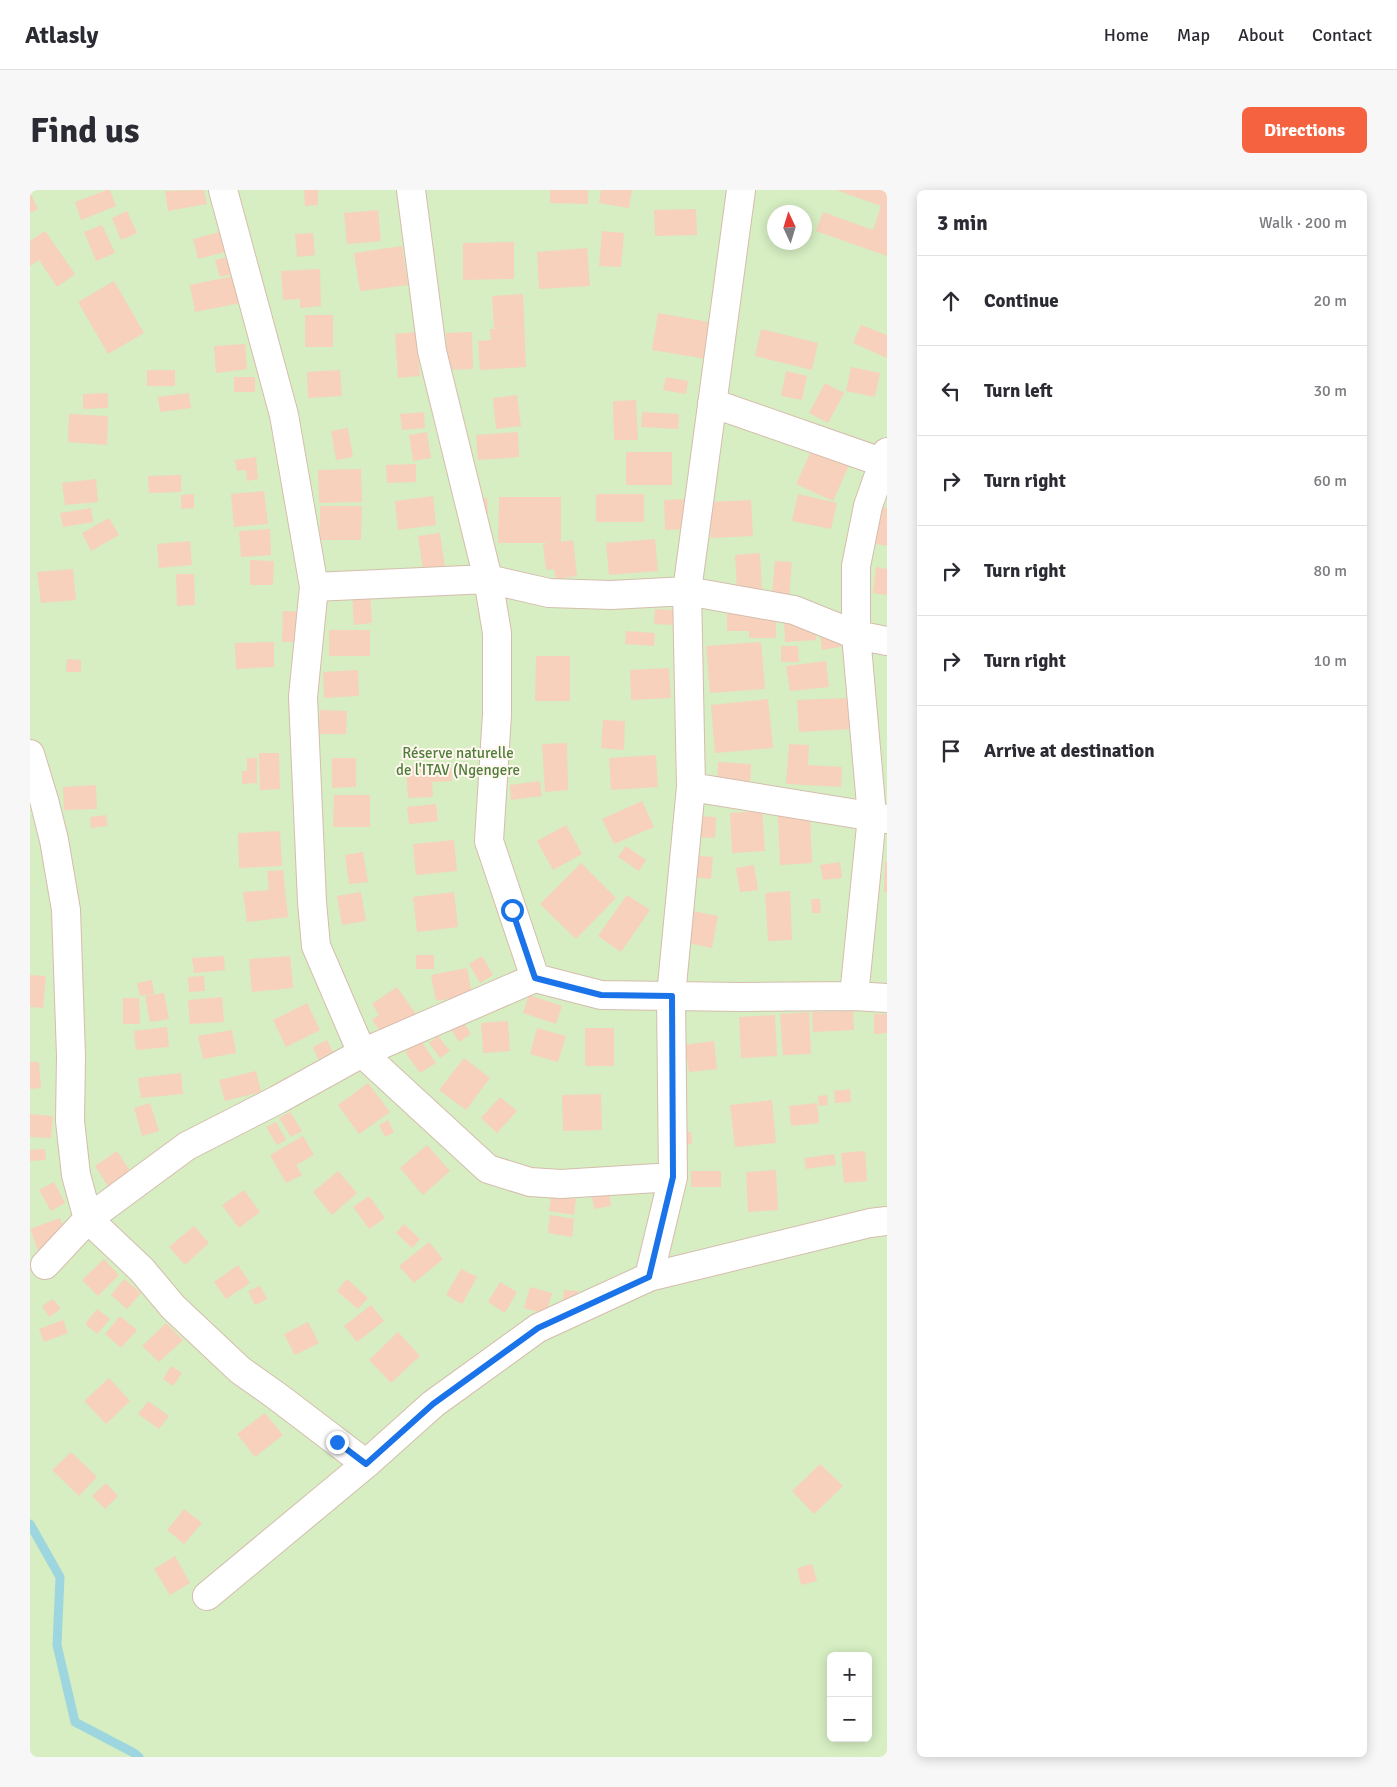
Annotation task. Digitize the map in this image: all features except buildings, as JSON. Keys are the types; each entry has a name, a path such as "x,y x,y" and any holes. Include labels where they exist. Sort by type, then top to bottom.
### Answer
{"street":[{"path":"223,190 284,415 314,588 303,697 312,902 316,946 362,1053 488,1169 530,1182 560,1184 673,1177"},
{"path":"411,190 432,351 488,579 497,632 497,714 489,842 535,978"},
{"path":"649,1277 673,1177 672,996 691,787 686,591 741,190"},
{"path":"712,403 886,460 868,506 856,566 856,635 880,817 854,996"},
{"path":"314,588 488,579 549,593 611,595 686,591 794,610 856,635 887,641"},
{"path":"30,754 54,840 66,910 71,1056 70,1121 76,1175 88,1219 142,1270 172,1307 240,1370 366,1464"},
{"path":"691,787 880,817"},
{"path":"44,1264 88,1219 187,1146 277,1100 362,1053 535,978 601,995 854,996 887,998"},
{"path":"207,1596 366,1464 433,1404 538,1328 649,1277 870,1223 887,1221"}],"green space":[{"name":"Réserve naturelle de l'ITAV (Ngengere","path":"30,190 887,190 887,1757 30,1757"}],"waterway":[{"path":"30,1524 60,1577 57,1645 75,1722 139,1757"}],"route":[{"path":"337,1442 366,1464 433,1404 538,1328 649,1277 673,1177 672,996 601,995 535,978 512,910"}]}
